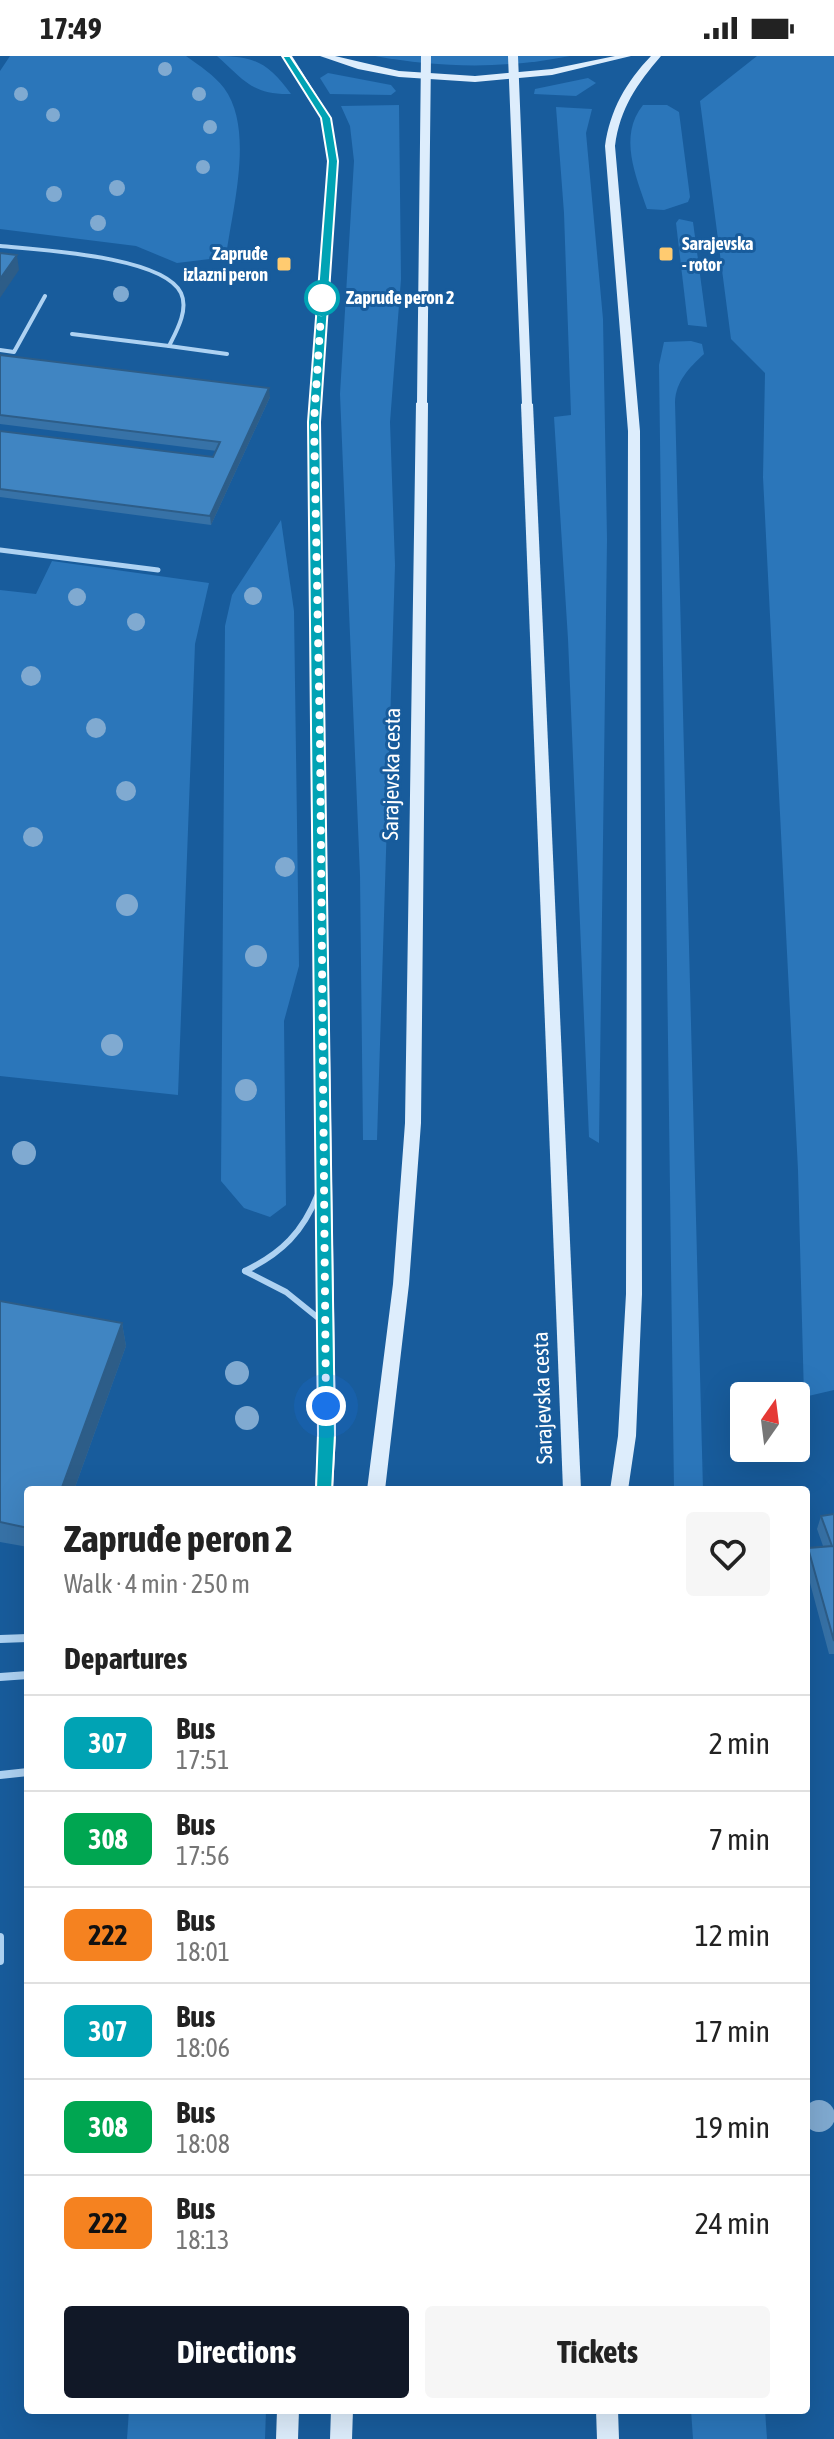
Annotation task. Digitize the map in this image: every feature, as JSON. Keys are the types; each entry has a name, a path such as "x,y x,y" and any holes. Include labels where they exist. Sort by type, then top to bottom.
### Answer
{"main road":[{"path":"287,56 326,118 333,161 314,422 321,757 327,1434 324,1486"},
{"path":"325,56 385,71 468,78 557,72 626,56"},
{"name":"Sarajevska cesta","path":"376,1486 401,1284 413,1123 426,56"},
{"name":"Sarajevska cesta","path":"513,56 572,1486"},
{"path":"620,1486 627,1436 634,1294 634,431 610,146 620,101 656,56"},
{"path":"287,2439 288,2414"},
{"path":"341,2439 342,2414"},
{"path":"607,2414 608,2439"}],"lane":[{"path":"0,246 140,265 165,275 181,292 184,313 169,346"},
{"path":"0,350 14,352 45,296"},
{"path":"72,334 227,354"},
{"path":"0,550 158,570"},
{"path":"323,1179 308,1220 292,1243 276,1257 245,1271 279,1285 304,1302 324,1323"},
{"path":"0,1639 24,1638"},
{"path":"0,1677 24,1675"},
{"path":"0,1775 24,1772"},
{"path":"0,1937 0,1961"}],"shaded area":[{"path":"10,56 186,56 216,79 233,105 240,147 226,257 177,263 136,246 0,229 0,71"},
{"path":"217,56 260,63 291,94 258,89"},
{"path":"375,56 570,56 521,63 472,65 424,63"},
{"path":"757,56 834,56 834,1390 810,1396 810,1382 804,1382 798,1170 763,477 765,373 731,339 700,101"},
{"path":"328,73 391,85 396,91 391,95 330,94 320,78"},
{"path":"588,78 596,83 576,96 534,94 535,89"},
{"path":"399,105 401,279 390,422 395,565 377,1140 363,1140 360,875 340,394 354,161 350,126 341,106"},
{"path":"643,105 667,105 679,112 690,197 688,202 664,210 647,209 632,156 632,130"},
{"path":"556,107 592,109 586,133 603,319 607,539 599,1143 589,1137 568,639 554,417 571,415 564,213"},
{"path":"679,219 693,222 707,327 688,325 676,223"},
{"path":"691,341 702,344 704,354 681,381 675,402 703,1486 674,1486 659,365 664,342"},
{"path":"281,520 294,611 299,966 284,1021 286,1205 270,1217 244,1208 221,1181 225,626 232,595"},
{"path":"52,561 209,583 195,644 178,1095 0,1076 0,590 36,594"},
{"path":"129,2414 266,2414 265,2439 127,2439"},
{"path":"691,2414 765,2414 767,2439 693,2439"}],"building":[{"path":"0,253 17,255 0,279"},
{"path":"0,355 269,388 210,516 0,489 0,431 213,457 220,442 0,415"},
{"path":"0,1301 122,1323 62,1486 24,1486 24,1527 0,1522"},
{"path":"834,1514 834,1641 810,1555 810,1548 832,1546 821,1516"}],"bus line":[{"name":"307","path":"287,56 326,118 332,138 333,161 333,195 323,284 314,422 327,1434 324,1486"}],"place":[{"name":"Sarajevska - rotor","path":"666,254"},
{"name":"Zapruđe izlazni peron","path":"284,264"},
{"name":"Zapruđe peron 2","path":"322,298"}],"route":[{"path":"322,298 314,422 326,1406"}]}
